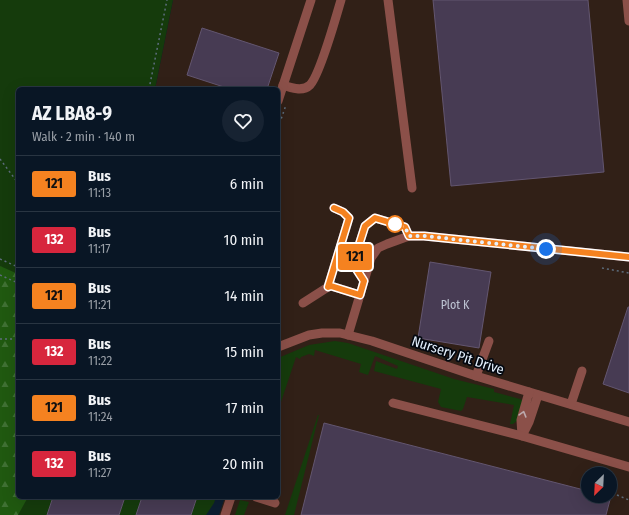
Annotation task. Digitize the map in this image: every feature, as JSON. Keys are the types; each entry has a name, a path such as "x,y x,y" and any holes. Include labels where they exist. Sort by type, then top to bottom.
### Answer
{"street":[{"path":"280,95 310,0"},
{"path":"283,86 302,89 310,85 317,73 341,0"},
{"path":"388,0 412,188"},
{"path":"627,0 629,21"},
{"path":"328,287 349,218 343,212 334,208"},
{"path":"364,281 353,264 365,226 375,218 405,227 409,236"},
{"path":"348,335 371,258 378,248 409,236 424,236 629,257"},
{"path":"303,303 331,286 360,295"},
{"name":"Nursery Pit Drive","path":"280,346 309,335 340,333 372,341 476,376 629,422"},
{"path":"476,376 489,340"},
{"path":"571,404 582,371"},
{"path":"522,436 529,422 534,393"},
{"path":"393,403 522,436 629,467"},
{"path":"225,515 230,499"},
{"path":"262,499 275,503"}],"path":[{"path":"149,87 167,0"},
{"path":"0,159 16,180"},
{"path":"0,259 16,266"},
{"path":"602,268 629,273"},
{"path":"0,276 16,283"},
{"path":"0,339 16,339"},
{"path":"617,495 629,500"}],"shaded area":[{"path":"173,0 629,0 629,515 219,515 224,499 280,499 280,87 155,87"}],"green space":[{"path":"0,0 173,0 155,87 16,87 16,499 215,499 214,503 206,515 0,515"},
{"path":"0,266 16,273 16,499 27,499 18,515 0,515"},
{"path":"335,341 348,343 454,379 494,389 494,392 524,401 517,421 510,424 514,405 467,397 461,411 441,407 438,402 441,389 374,371 376,361 397,369 398,366 375,356 368,375 359,372 361,364 315,350 314,356 309,354 301,357 300,359 296,357 280,405 280,357 309,345"},
{"path":"318,415 294,515 285,515"},
{"path":"240,500 249,502 244,515 235,515"}],"building":[{"path":"433,0 588,0 604,172 451,186"},
{"path":"202,28 279,53 268,87 224,87 187,75"},
{"path":"430,262 491,272 479,348 418,338"},
{"path":"629,307 629,393 603,384"},
{"path":"324,423 581,489 581,503 609,503 606,515 301,515"},
{"path":"52,499 124,499 119,515 47,515"},
{"path":"141,499 196,499 191,515 136,515"}],"bus line":[{"name":"121","path":"334,208 343,212 349,218 328,287 331,286 360,295 364,281 353,264 365,226 375,218 405,227 409,236 424,236 626,258 629,257"}],"route":[{"path":"395,224 405,227 409,236 424,236 546,249"}]}
